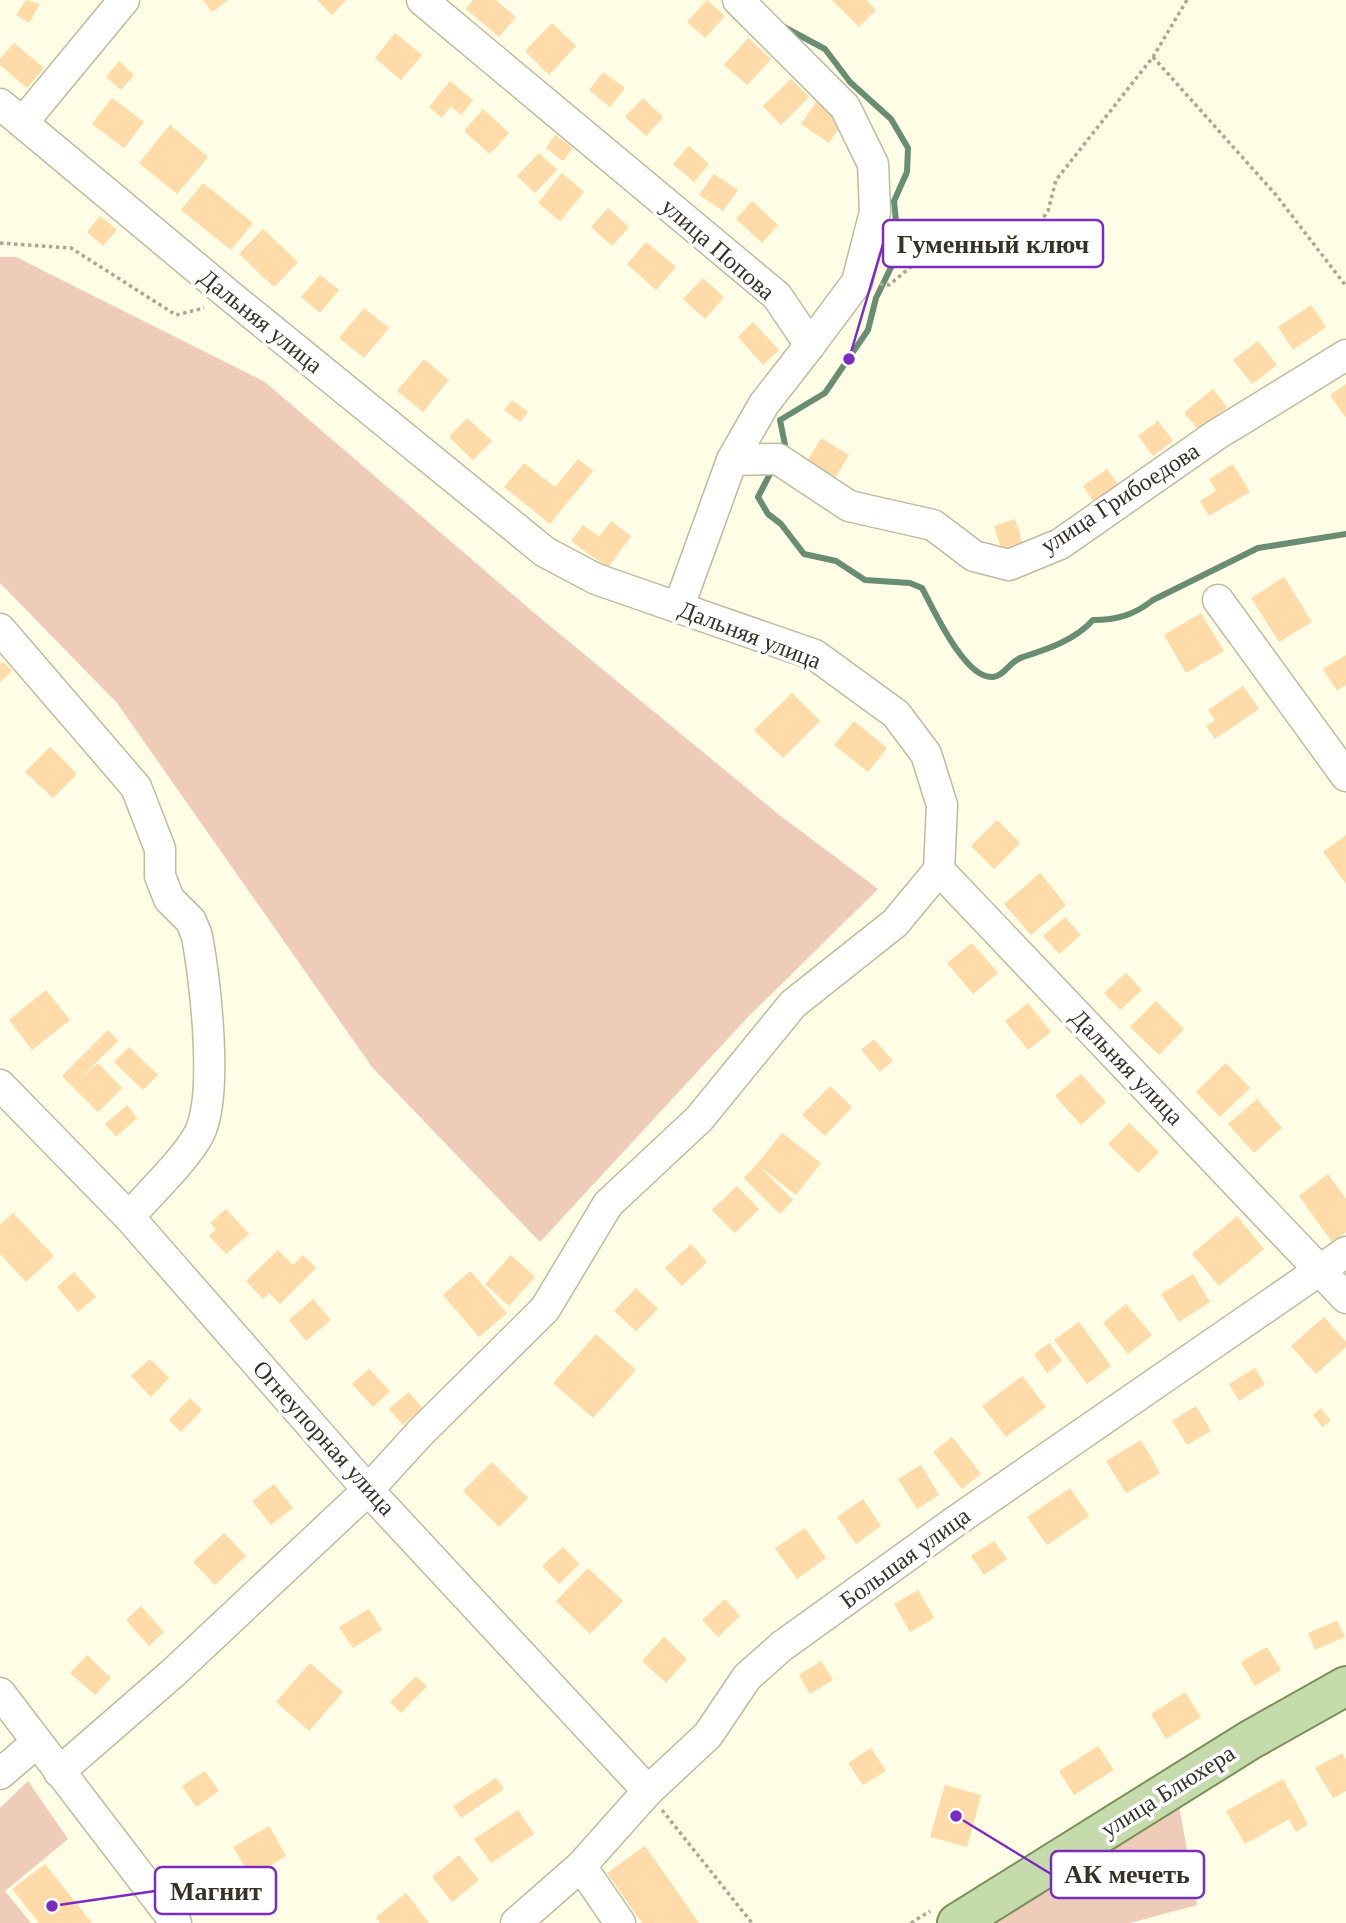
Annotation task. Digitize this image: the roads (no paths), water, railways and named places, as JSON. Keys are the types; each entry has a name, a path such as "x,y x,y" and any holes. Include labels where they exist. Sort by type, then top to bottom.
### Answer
{"main road":[{"name":"улица Блюхера","path":"957,1923 1250,1740 1346,1686"}],"street":[{"path":"24,121 124,0"},
{"name":"улица Попова","path":"422,0 777,296 810,345"},
{"path":"679,606 732,460 765,404 857,282 875,212 873,164 845,107 738,0"},
{"name":"Дальняя улица","path":"0,104 24,121 229,295 545,552 596,579 815,655 896,713 926,754 942,805 939,870 1346,1298"},
{"name":"улица Грибоедова","path":"732,460 778,459 849,506 933,525 974,556 1009,565 1060,544 1216,435 1346,355"},
{"path":"1218,600 1346,776"},
{"path":"0,629 136,788 160,849 160,876 169,899 191,921 197,936 210,1076 209,1107 198,1135 129,1217"},
{"path":"59,1772 173,1673 368,1490 420,1433 545,1309 608,1204 699,1119 793,1004 895,923 939,870"},
{"name":"Огнеупорная улица","path":"0,1085 129,1217 368,1490 648,1791"},
{"name":"Большая улица","path":"516,1923 582,1866 648,1791 708,1735 747,1677 782,1646 953,1523 1346,1252"},
{"path":"0,1693 176,1923"},
{"path":"0,1774 36,1743"},
{"path":"582,1866 620,1923"}],"waterway":[{"path":"782,452 785,445 780,420 825,393 868,330 876,298 905,239 902,228 896,221 894,201 907,172 908,148 891,119 850,82 825,49 784,27"},
{"path":"773,468 758,497 768,514 781,524 804,554 836,561 865,580 910,583 922,588 961,655 982,675 993,677 1001,674 1018,659 1070,638 1093,620 1118,618 1132,613 1258,548 1346,534"}],"place":[{"name":"Гуменный ключ","path":"849,359"},
{"name":"АК мечеть","path":"956,1816"},
{"name":"Магнит","path":"52,1906"}]}
